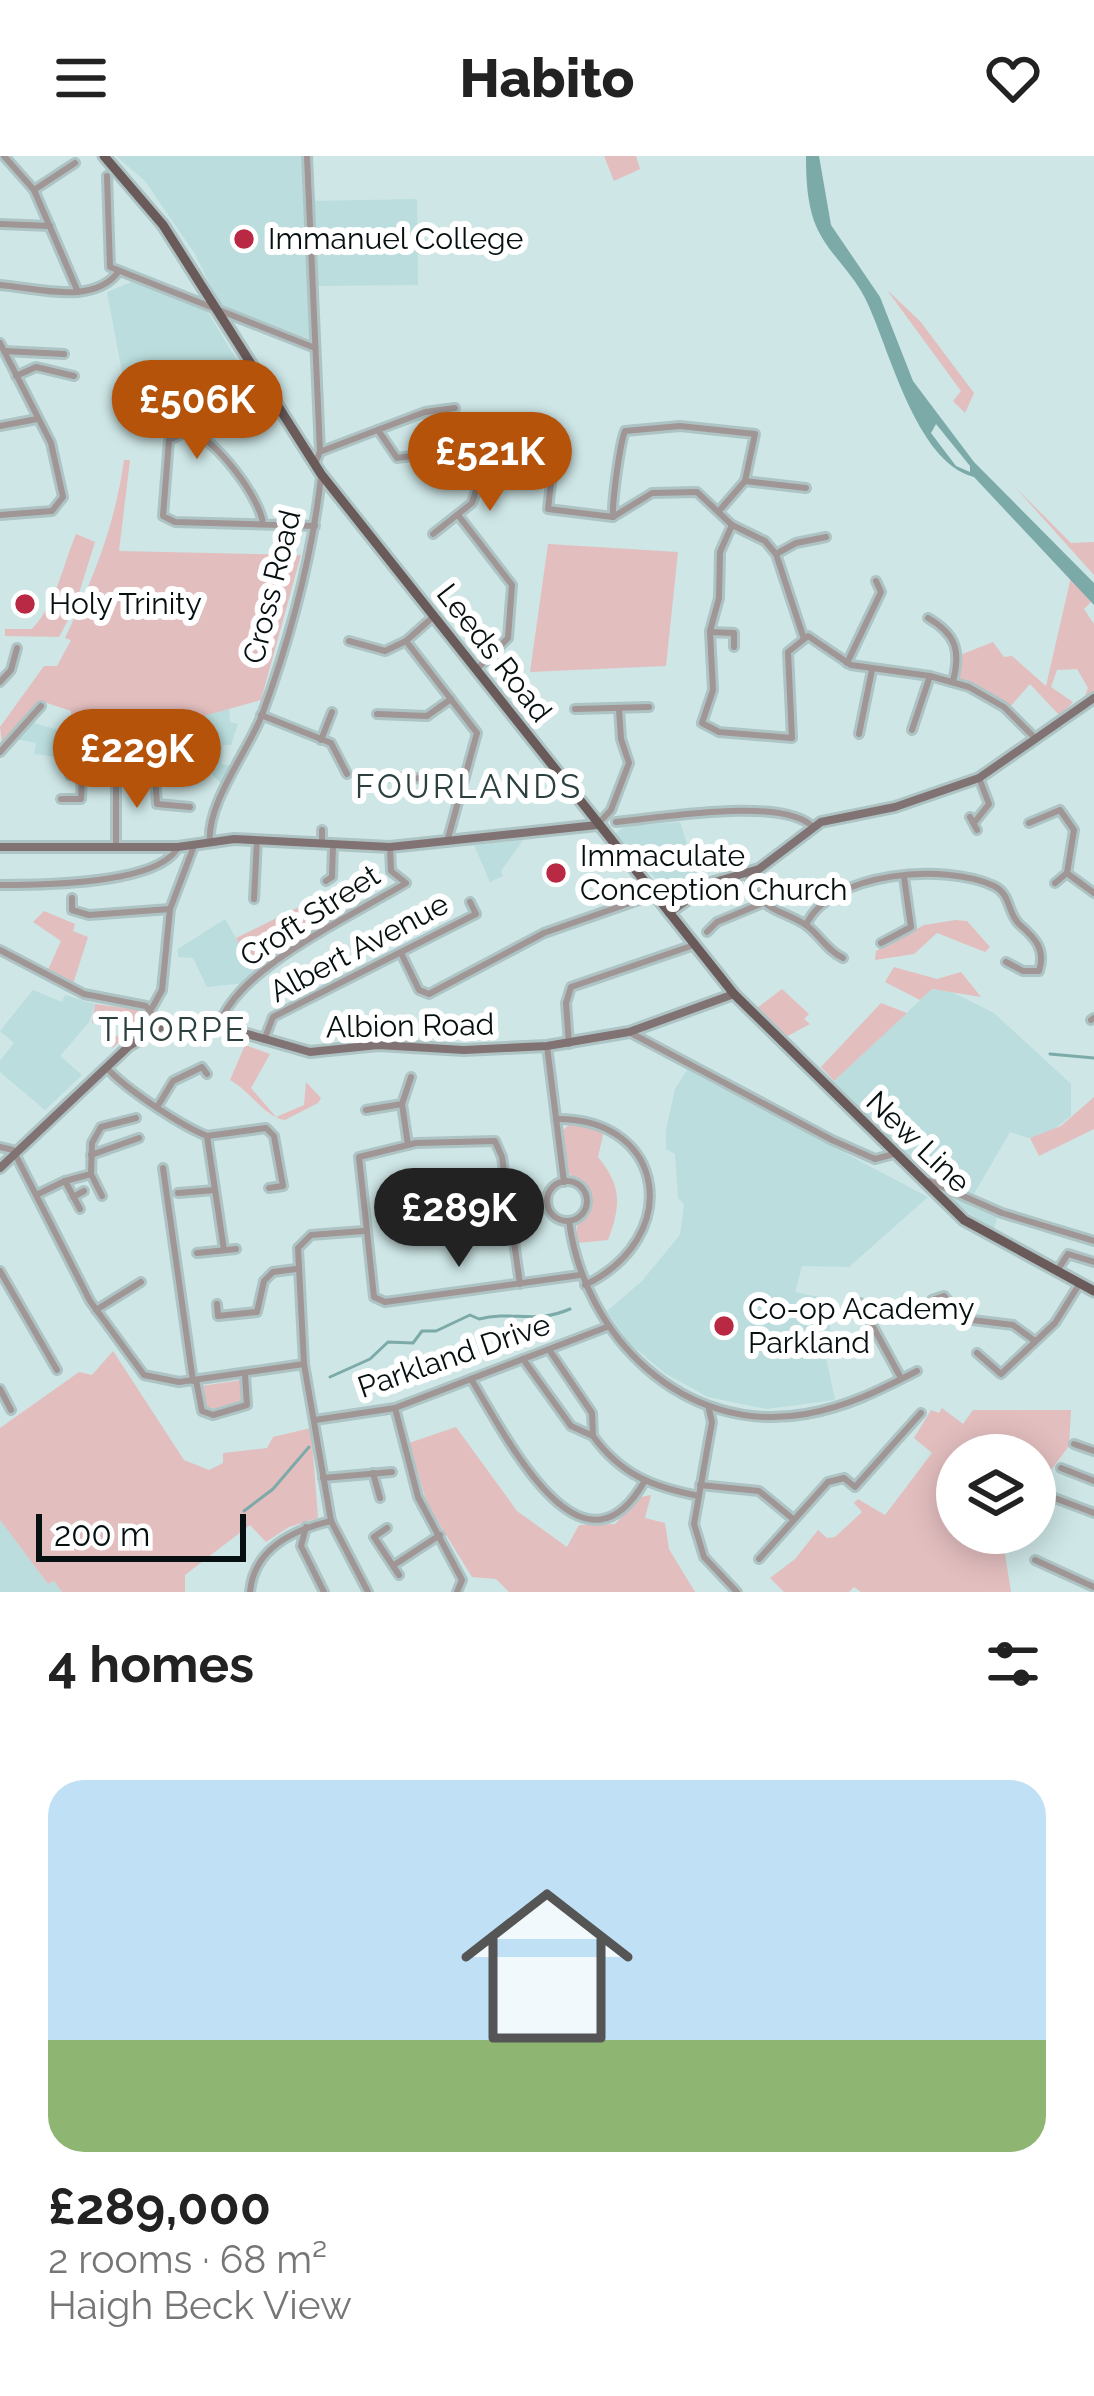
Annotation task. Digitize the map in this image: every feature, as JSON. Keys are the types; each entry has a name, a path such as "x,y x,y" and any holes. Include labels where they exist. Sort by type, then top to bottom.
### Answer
{"main road":[{"name":"Leeds Road","path":"104,156 152,210 318,469 734,994"},
{"name":"New Line","path":"734,994 914,1176 966,1221 1093,1289"}],"street":[{"path":"4,156 34,190 78,292"},
{"path":"307,156 320,451 425,412 455,408"},
{"path":"34,190 75,163"},
{"path":"107,176 108,263 119,272 316,348"},
{"path":"0,224 51,226"},
{"path":"0,285 78,292 105,286 119,272"},
{"path":"2,347 64,354"},
{"path":"0,514 52,511 63,496 51,443 2,347"},
{"path":"16,376 37,368 74,376"},
{"path":"0,426 37,419"},
{"path":"613,517 612,491 622,469 625,431 680,426 755,434 745,481 719,512"},
{"path":"262,524 256,505 219,456 190,430 175,434 166,448 163,516 175,521 315,526"},
{"path":"379,430 398,458 439,452"},
{"name":"Cross Road","path":"210,843 211,814 262,716 315,526 320,451"},
{"path":"433,534 472,503 488,453"},
{"path":"554,458 548,509 613,517 667,490 698,492 732,525 765,541 776,554 803,636 847,663 953,681 1004,707 1037,741"},
{"path":"745,481 806,488"},
{"path":"458,515 512,585 508,638 476,670"},
{"path":"732,525 720,552 719,598 710,632 712,690 704,727 793,738 788,652 803,636"},
{"path":"776,554 796,543 826,537"},
{"path":"847,663 881,592 876,581"},
{"path":"349,641 385,651 406,641 434,616"},
{"path":"928,618 954,640 958,653 953,681"},
{"path":"710,632 734,633 734,647"},
{"path":"406,641 477,733 447,842"},
{"path":"0,682 11,670 17,648"},
{"path":"859,734 872,670"},
{"path":"912,730 930,676"},
{"path":"669,914 700,888 748,875 813,827 979,778 1094,698"},
{"path":"377,714 427,716 451,699"},
{"path":"0,752 41,706"},
{"path":"575,709 650,707"},
{"path":"0,847 178,848 257,840 390,847 597,824 611,810 629,763 620,709"},
{"path":"321,740 332,712"},
{"path":"262,716 338,751 347,774"},
{"path":"154,760 157,804 180,811 190,807"},
{"path":"70,775 156,775"},
{"path":"61,799 81,800 82,775"},
{"path":"116,775 116,847"},
{"path":"381,777 463,781"},
{"path":"974,823 988,804 979,778"},
{"path":"1060,810 1065,800"},
{"path":"622,810 620,822 752,811 803,817 813,827"},
{"path":"1029,823 1037,810 1060,810"},
{"path":"1055,883 1067,873 1074,830 1060,810"},
{"path":"322,830 329,879 342,881"},
{"path":"254,899 257,840"},
{"path":"151,1010 161,999 170,909 194,846"},
{"name":"Croft Street","path":"220,1026 229,1002 254,978 406,883 391,871 390,847"},
{"path":"0,885 122,875 159,864 178,848"},
{"path":"1067,873 1094,893"},
{"path":"806,925 811,915 851,885 927,874 991,884 1006,896 1013,916 1040,946 1039,971 1046,979"},
{"path":"748,875 763,903 806,925 829,951 843,958"},
{"path":"881,943 911,927 904,877"},
{"path":"962,891 966,880"},
{"path":"401,953 419,990 429,994 544,933 653,895"},
{"path":"72,898 72,910 89,915 170,909"},
{"name":"Albert Avenue","path":"264,1040 273,1017 476,914 470,902"},
{"path":"707,932 717,922 763,903"},
{"path":"710,908 717,922"},
{"path":"569,1044 566,1003 571,987 694,945"},
{"path":"0,1168 13,1150 106,1067 161,1027 151,1010 84,994 2,951"},
{"path":"1006,962 1023,971 1039,971"},
{"name":"Albion Road","path":"161,1027 182,1022 220,1026 310,1052 378,1046 464,1050 547,1046 629,1032 734,994"},
{"path":"629,1032 832,1140 875,1159 894,1154"},
{"path":"547,1046 565,1182"},
{"path":"106,1067 127,1092 159,1104 206,1136 266,1127 274,1136 283,1186 269,1188"},
{"path":"159,1104 173,1081 205,1067"},
{"path":"408,1145 402,1104 411,1077"},
{"path":"367,1110 402,1104"},
{"path":"102,1196 91,1174 101,1127 136,1118"},
{"path":"556,1119 590,1122 623,1139 644,1166 651,1197 639,1244 616,1267 584,1285"},
{"path":"206,1136 224,1250"},
{"path":"520,1284 499,1145 478,1137 408,1145 359,1157 374,1297 385,1302 520,1284 580,1275"},
{"path":"92,1154 139,1138"},
{"path":"0,1147 13,1150 96,1310 144,1375 194,1380 304,1364"},
{"path":"164,1168 202,1411 212,1414 247,1405 244,1373"},
{"path":"38,1194 91,1174"},
{"path":"914,1176 1002,1213 1094,1241"},
{"path":"64,1181 80,1209"},
{"path":"565,1182 583,1190 586,1202 581,1215 569,1221 552,1214 547,1202 551,1190 565,1182"},
{"path":"178,1193 215,1190"},
{"path":"74,1197 84,1191"},
{"path":"569,1221 580,1275 607,1328 652,1375 709,1409 801,1415 861,1400 917,1371"},
{"path":"364,1231 311,1235 298,1248 296,1269 304,1364 331,1521 368,1592"},
{"path":"196,1253 236,1249"},
{"path":"1058,1271 1069,1254 1094,1262"},
{"path":"217,1304 218,1316 257,1312 264,1281 273,1272 296,1269"},
{"path":"0,1271 57,1370"},
{"path":"96,1310 141,1282"},
{"path":"977,1353 1001,1374 1066,1308 1080,1283"},
{"path":"932,1300 944,1296 964,1319 1021,1328 1035,1341"},
{"path":"860,1303 901,1379"},
{"name":"Parkland Drive","path":"315,1420 395,1408 607,1328"},
{"path":"549,1350 592,1413 592,1436"},
{"path":"523,1359 571,1426 592,1436 622,1468 644,1482 698,1496"},
{"path":"471,1379 520,1458 563,1511 596,1524 611,1521 644,1482"},
{"path":"0,1389 11,1410"},
{"path":"395,1408 418,1497 462,1580 457,1592"},
{"path":"709,1409 712,1422 698,1496 697,1541 737,1592"},
{"path":"759,1559 835,1477 855,1487 921,1414"},
{"path":"1074,1444 1094,1451"},
{"path":"1061,1468 1094,1480"},
{"path":"323,1478 392,1472"},
{"path":"373,1473 380,1498"},
{"path":"700,1485 759,1491 794,1520"},
{"path":"1056,1498 1094,1513"},
{"path":"250,1592 267,1552 306,1527 331,1521"},
{"path":"306,1527 301,1546 324,1592"},
{"path":"387,1528 374,1537 399,1575"},
{"path":"394,1565 440,1535"},
{"path":"1035,1560 1094,1587"},
{"path":"1067,1592 1075,1578"}],"shaded area":[{"name":"Immanuel College","path":"116,156 301,156 313,340 220,305 195,254 145,181"},
{"path":"604,156 636,156 640,169 614,181"},
{"path":"806,156 819,156 831,225 880,297 913,381 974,462 1094,583 1094,605 974,477 953,467 935,449 920,426 865,298 814,221","holes":["936,424 970,472 956,466 931,433"]},
{"path":"417,199 418,285 316,286 310,201"},
{"path":"132,282 206,309 248,379 125,388 107,292"},
{"path":"887,290 920,321 974,393 965,413 953,401 961,391"},
{"path":"124,460 130,460 119,551 301,555 261,700 134,735 71,732 71,711 41,701 2,743 0,727 44,666 57,666 71,640 65,638 102,552"},
{"path":"1014,486 1071,543 1094,542 1094,575"},
{"path":"76,534 95,542 74,609 59,637 5,636 5,629 32,629 40,619"},
{"path":"548,544 678,552 666,666 530,672"},
{"path":"1071,577 1091,602 1084,609 1094,624 1094,692 1084,699 1088,688 1077,669 1057,670 1051,687 1073,702 1060,716 1030,684 1010,707 957,678 960,655 993,642 1004,657 1012,656 1046,686"},
{"path":"229,707 230,722 238,724 231,745 223,745 221,764 234,766 223,785 208,770 196,775 189,763 183,765 189,719"},
{"path":"30,722 66,732 65,758 34,754 36,743 16,739"},
{"path":"680,822 699,882 673,897 615,834 625,826"},
{"path":"523,840 501,871 503,876 490,882 474,845"},
{"path":"299,907 315,935 255,972 236,938"},
{"path":"44,911 75,924 73,931 88,937 73,984 47,972 61,941 33,922"},
{"path":"225,919 255,972 245,983 207,987 193,958 178,957 178,949"},
{"path":"967,921 990,947 985,952 937,933 914,954 875,960 876,951 924,925"},
{"path":"894,967 937,979 961,972 981,997 932,989 920,1000 885,982"},
{"path":"782,989 809,1014 804,1019 810,1024 786,1037 757,1008"},
{"path":"932,989 954,993 994,1013 1071,1084 1071,1116 1047,1134 1028,1138 1010,1132 974,1194 917,1168 834,1081"},
{"path":"33,990 62,1002 65,995 95,1004 89,1022 60,1056 82,1075 45,1110 0,1072 0,1061 14,1043 0,1031"},
{"path":"881,1003 907,1013 834,1081 821,1067"},
{"path":"95,1004 141,1010 146,1015 113,1048 108,1040 119,1035 126,1020 106,1010 92,1024"},
{"path":"245,1045 270,1054 251,1088 276,1117 230,1080"},
{"path":"687,1070 928,1197 849,1267 802,1266 795,1292 824,1298 827,1304 832,1341 826,1357 835,1400 767,1409 708,1397 666,1374 629,1343 607,1311 642,1281 680,1235 684,1204 678,1198 675,1154 666,1149 666,1130 675,1089"},
{"path":"306,1082 321,1098 285,1120 276,1117 304,1105"},
{"path":"1094,1097 1094,1129 1039,1156 1030,1138 1061,1126"},
{"path":"571,1123 599,1128 603,1135 598,1157 612,1177 617,1197 608,1240 577,1243 577,1226 591,1201 585,1185 568,1173 563,1130"},
{"path":"942,1191 998,1214 994,1229 961,1208"},
{"path":"113,1351 184,1460 209,1470 223,1463 223,1453 267,1448 273,1437 311,1428 318,1518 289,1527 266,1542 250,1525 185,1575 185,1592 62,1592 54,1581 48,1584 0,1520 0,1428 79,1372 92,1375"},
{"path":"242,1380 244,1403 220,1410 204,1406 201,1386"},
{"path":"942,1408 963,1424 973,1410 1071,1410 1069,1446 1056,1463 1056,1434 936,1434 936,1554 1005,1554 1011,1592 861,1592 854,1587 849,1592 784,1592 770,1578 795,1559 818,1530 827,1538 835,1537 862,1512 854,1503 858,1499 885,1515 932,1453 914,1438 931,1410 939,1413"},
{"path":"456,1427 517,1511 567,1547 579,1525 615,1524 641,1497 651,1495 645,1518 665,1523 669,1549 695,1592 509,1592 496,1579 472,1577 427,1504 409,1443"},
{"path":"0,1520 48,1584 54,1581 62,1592 0,1592"}],"waterway":[{"path":"1050,1054 1094,1058"},
{"path":"330,1377 370,1359 388,1342 413,1343 422,1331 436,1331 470,1315 479,1319 534,1317 570,1309"},
{"path":"244,1511 273,1489 309,1447"}],"place":[{"name":"Immanuel College","path":"244,239"},
{"name":"Holy Trinity","path":"25,604"},
{"name":"Immaculate Conception Church","path":"556,873"},
{"name":"Co-op Academy Parkland","path":"724,1326"}],"district":[{"name":"FOURLANDS","path":"469,786"},
{"name":"THORPE","path":"173,1029"}]}
